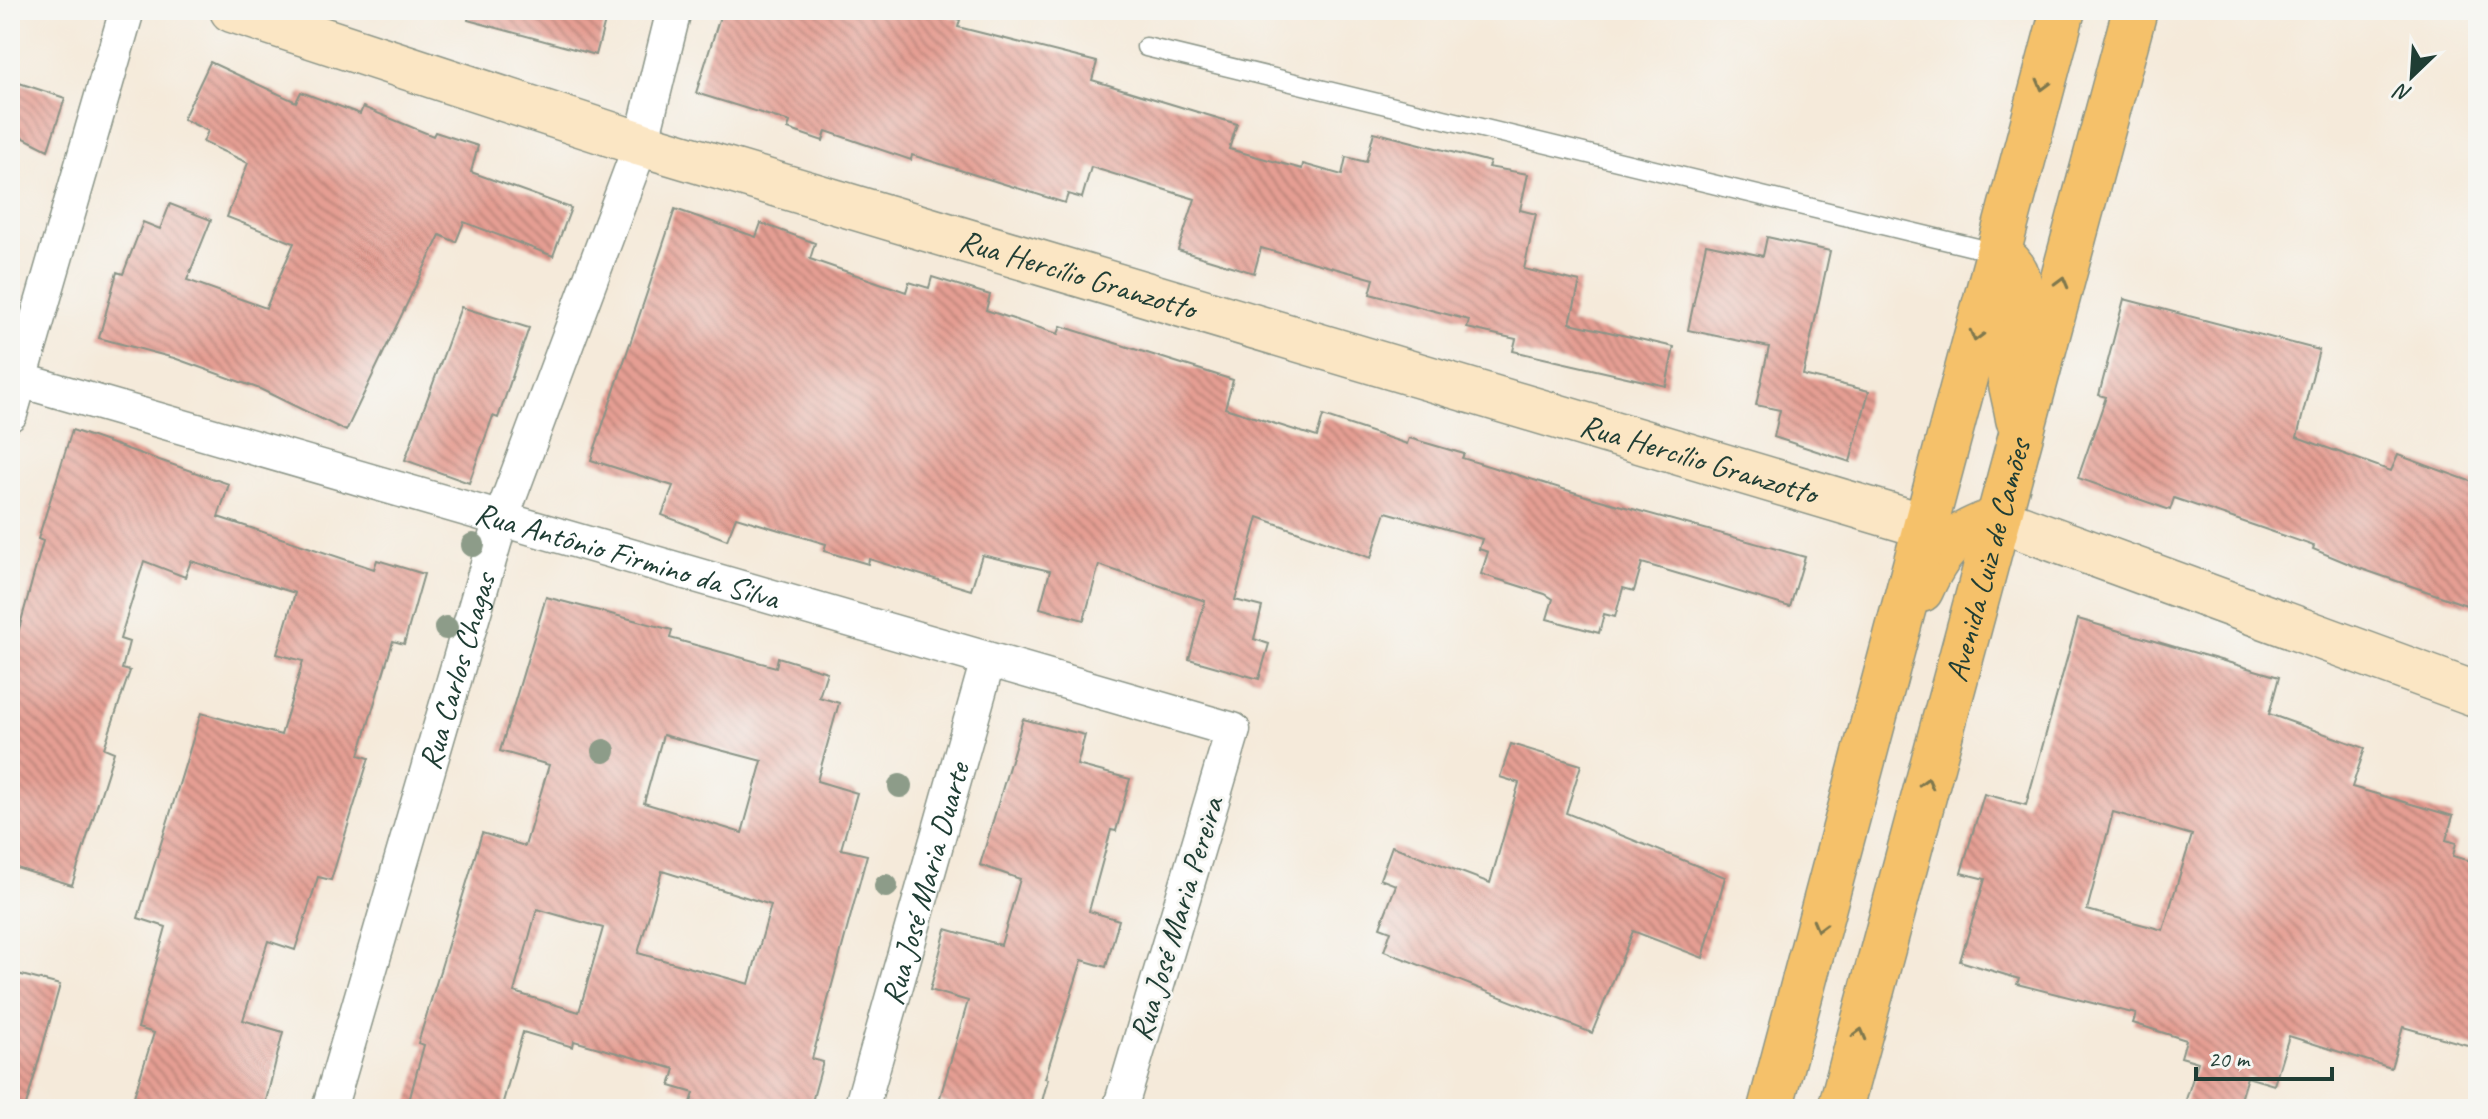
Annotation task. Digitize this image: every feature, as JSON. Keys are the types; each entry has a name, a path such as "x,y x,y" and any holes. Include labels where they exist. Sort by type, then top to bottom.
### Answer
{"main road":[{"path":"1770,1109 2063,10"},
{"name":"Avenida Luiz de Camões","path":"1840,1109 2135,10"},
{"path":"1998,253 2019,274 2020,292 2007,351 2021,433"},
{"path":"1834,870 1884,727 1922,588 1940,554 1962,532 1998,519"}],"street":[{"path":"10,414 127,10"},
{"name":"Rua Hercílio Granzotto","path":"232,10 641,144 1925,526"},
{"name":"Rua Carlos Chagas","path":"329,1109 501,519 641,144 674,10"},
{"name":"Rua Antônio Firmino da Silva","path":"20,380 1233,730"},
{"path":"1998,519 2478,695"},
{"name":"Rua José Maria Duarte","path":"861,1109 988,660"},
{"name":"Rua José Maria Pereira","path":"1120,1109 1233,730"}],"lane":[{"path":"1146,47 1998,253"}],"building":[{"path":"470,10 608,10 596,55 468,20"},
{"path":"722,10 932,10 960,20 958,27 1097,62 1092,80 1237,124 1229,149 1302,169 1303,164 1342,175 1346,157 1366,162 1374,132 1490,162 1488,167 1528,174 1520,210 1536,214 1524,269 1580,282 1570,323 1674,347 1666,386 1513,351 1516,339 1467,328 1469,320 1370,294 1374,279 1261,248 1254,273 1178,250 1195,199 1091,167 1082,198 1068,194 1065,203 912,155 911,160 826,131 823,141 788,129 790,122 696,93"},
{"path":"210,62 296,102 301,92 360,114 363,107 433,136 435,132 478,146 471,172 571,208 553,256 464,222 456,242 440,235 346,431 260,389 174,358 99,338 117,272 123,274 143,222 160,229 170,204 211,220 187,280 266,308 294,243 227,217 248,163 203,142 208,131 183,119"},
{"path":"10,80 65,98 48,150 10,131"},
{"path":"675,209 756,237 761,223 815,243 810,259 906,292 909,282 929,288 932,277 990,295 986,310 1058,334 1061,326 1233,380 1225,408 1317,437 1323,416 1407,444 1409,438 1464,454 1462,458 1586,496 1805,557 1790,607 1642,563 1634,591 1623,588 1615,617 1604,614 1599,633 1547,619 1553,599 1545,594 1481,574 1488,552 1479,549 1482,539 1386,512 1371,558 1258,517 1235,600 1262,607 1254,639 1269,644 1259,679 1189,659 1205,601 1099,565 1084,620 1040,608 1050,571 982,555 971,590 869,559 868,564 824,551 826,544 736,517 727,540 662,515 673,486 591,460"},
{"path":"1767,237 1830,251 1803,375 1869,391 1850,462 1774,437 1780,410 1756,405 1769,347 1688,330 1706,244 1763,256"},
{"path":"2124,299 2319,350 2297,437 2391,471 2398,455 2478,484 2478,609 2359,568 2313,549 2314,546 2174,498 2170,510 2078,478 2106,397 2099,395"},
{"path":"461,307 529,328 498,418 493,416 469,483 405,460"},
{"path":"72,430 229,484 218,517 374,569 377,560 424,574 404,644 393,641 359,755 369,758 331,880 318,877 295,950 268,941 243,1020 283,1032 264,1109 130,1109 154,1033 138,1028 166,927 138,918 201,713 281,735 303,661 277,654 295,593 191,561 185,577 144,561 120,639 129,642 122,669 130,671 104,748 114,752 72,885 10,866 10,662 43,541 38,539"},
{"path":"546,597 672,630 670,638 776,667 778,657 827,672 819,697 839,703 817,781 857,793 841,849 867,855 812,1059 823,1062 810,1109 689,1109 694,1093 670,1086 675,1069 574,1041 573,1047 523,1032 501,1109 407,1109 424,1045 418,1043 482,833 525,846 549,765 500,751","holes":["663,735 762,761 742,833 644,803","662,871 771,905 749,984 638,953","537,909 603,928 579,1012 514,992"]},
{"path":"2078,619 2279,677 2269,714 2365,748 2352,787 2453,816 2446,840 2456,843 2453,856 2478,863 2478,1048 2403,1027 2391,1068 2289,1036 2274,1085 2247,1077 2237,1109 2183,1109 2198,1062 2181,1057 2186,1040 2133,1023 2136,1014 2017,984 2019,979 1960,961 1985,879 1961,873 1984,794 2026,805","holes":["2113,812 2192,835 2163,930 2087,910"]},
{"path":"1023,719 1085,735 1077,765 1130,779 1116,831 1111,830 1089,911 1119,920 1106,967 1082,960 1045,1078 1048,1079 1040,1109 968,1109 939,1101 968,1001 930,990 946,929 1001,945 1020,879 980,865"},
{"path":"1511,744 1581,765 1566,813 1725,877 1703,958 1633,931 1592,1033 1384,951 1391,931 1380,927 1396,885 1380,879 1392,846 1490,883 1519,783 1500,777"},
{"path":"10,972 60,985 25,1109 10,1109"}]}
